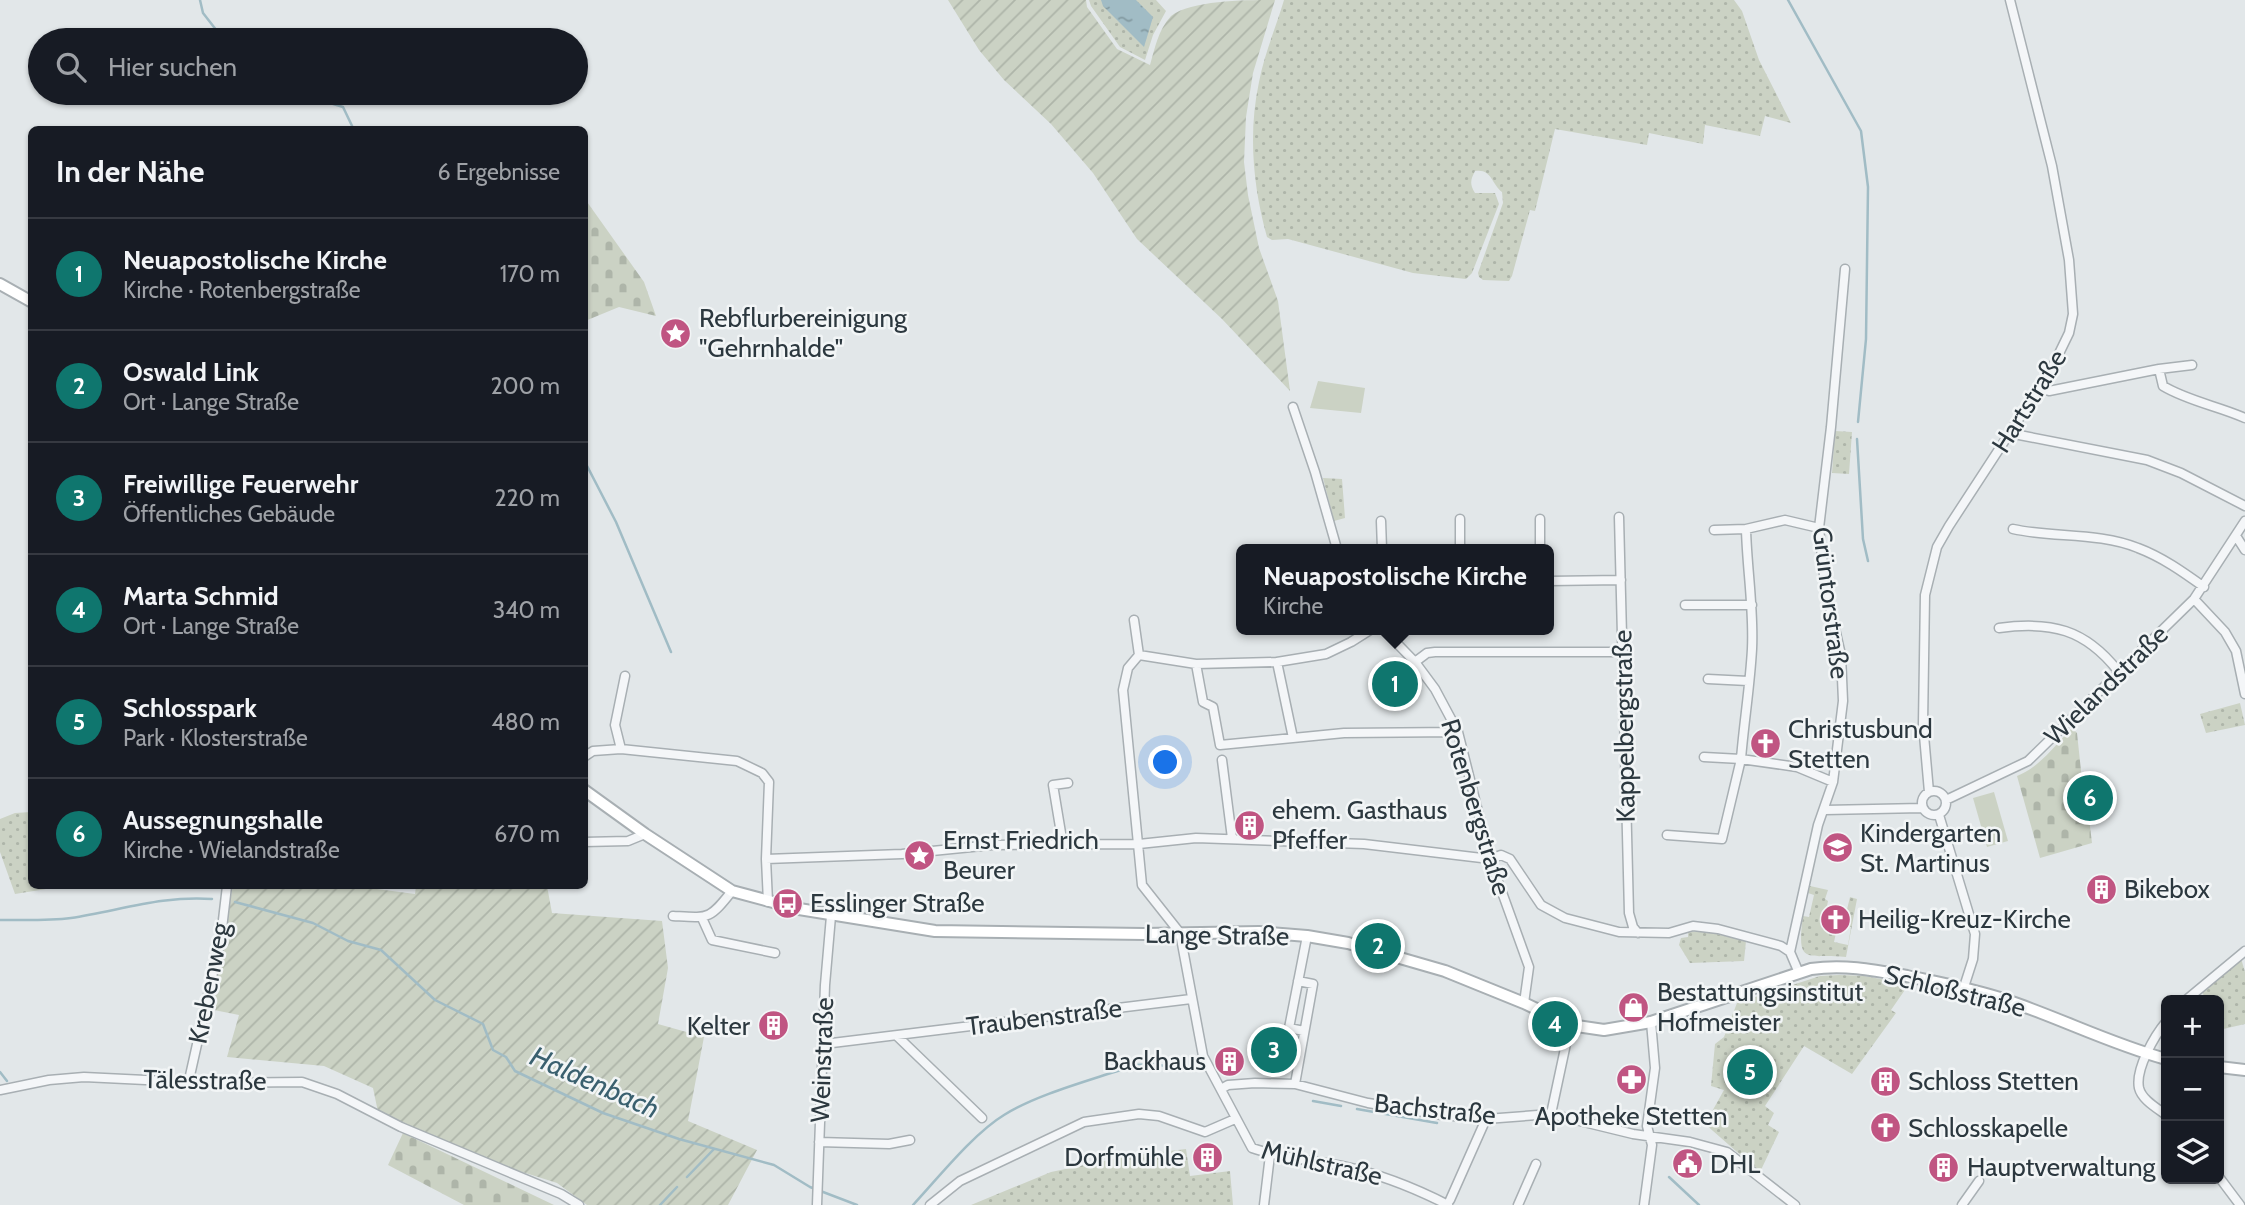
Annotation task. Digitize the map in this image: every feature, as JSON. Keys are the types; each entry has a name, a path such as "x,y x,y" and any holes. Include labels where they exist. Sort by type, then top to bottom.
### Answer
{"main road":[{"path":"0,284 28,300"},
{"path":"588,793 732,891 768,902"},
{"name":"Lange Straße","path":"768,902 831,916 935,931 1259,932 1307,936 1348,943 1444,971 1524,1003 1570,1025 1604,1030 1651,1022"},
{"name":"Schloßstraße","path":"1651,1022 1799,973 1833,966 1860,967 1964,987 2162,1058"},
{"path":"2224,1068 2245,1070"}],"street":[{"name":"Hartstraße","path":"1922,808 1922,799 1928,792 1923,724 1925,595 1937,547 2052,368 2069,333 2073,314 2069,260 2052,166 2010,0"},
{"name":"Grüntorstraße","path":"1790,952 1818,825 1833,782 1843,701 1841,655 1825,585 1819,528 1845,270"},
{"path":"2038,388 2049,391 2192,365"},
{"path":"2159,369 2163,386 2175,393 2245,418"},
{"path":"1293,407 1336,544"},
{"path":"2009,433 2147,460 2181,473 2245,506"},
{"name":"Kappelbergstraße","path":"1619,517 1629,913 1638,933"},
{"path":"1460,519 1460,544"},
{"path":"1539,519 1540,544"},
{"path":"1714,530 1746,528 1784,520 1819,528"},
{"path":"1381,521 1382,544"},
{"name":"Wielandstraße","path":"1946,800 2028,761 2194,599 2245,521"},
{"path":"1667,835 1722,839 1741,758 1752,650 1752,605 1746,528"},
{"path":"2013,529 2108,540 2136,547 2177,567 2204,587"},
{"path":"2236,536 2245,550"},
{"path":"1554,581 1620,580"},
{"path":"2194,599 2225,632 2236,651 2245,694"},
{"path":"1685,605 1752,605"},
{"path":"1134,620 1139,655 1128,668 1123,690 1142,885 1180,933"},
{"path":"2000,628 2052,627 2082,636 2104,653 2118,671"},
{"path":"1139,655 1196,664 1276,662 1326,654 1362,635"},
{"name":"Rotenbergstraße","path":"1389,635 1415,662 1435,689 1458,732 1490,859 1529,967 1524,1003"},
{"path":"1415,662 1427,653 1435,652 1623,652"},
{"path":"1276,662 1293,738"},
{"path":"1196,664 1203,702 1213,707 1220,745 1344,733 1458,732"},
{"path":"621,749 615,724 625,676"},
{"path":"1709,679 1748,681"},
{"path":"588,754 593,751 621,749 737,761 762,773 769,782 766,859 768,902"},
{"path":"1704,757 1741,758 1797,767 1833,782"},
{"path":"1222,760 1232,838"},
{"path":"1063,845 1053,785 1068,783"},
{"path":"1825,810 1922,808 1931,816 1939,814 1944,810 1946,800 1939,792 1928,792"},
{"path":"1939,814 1975,934 1973,959 1964,987"},
{"path":"588,842 628,841 645,834"},
{"path":"766,859 902,854 992,845 1139,844 1196,838 1364,844 1490,859 1501,855 1510,859 1541,905 1565,918 1619,932 1669,933 1693,926 1718,929 1781,946 1790,952 1799,973"},
{"name":"Krebenweg","path":"189,1080 221,937 227,889"},
{"path":"673,916 702,918 714,913 732,891"},
{"name":"Weinstraße","path":"817,1205 825,985 831,916"},
{"path":"702,918 712,940 775,953"},
{"name":"Mühlstraße","path":"1180,933 1203,1056 1252,1149 1270,1155 1341,1166 1385,1177 1448,1203"},
{"path":"1304,1031 1289,1028 1307,936"},
{"path":"2192,995 2245,951"},
{"path":"1295,1084 1313,984 1298,981"},
{"name":"Traubenstraße","path":"824,1044 1191,999"},
{"path":"1644,1205 1652,1145 1647,1126 1655,1068 1651,1022"},
{"path":"1551,1114 1570,1025"},
{"path":"2161,1028 2147,1054 2139,1089 2161,1111"},
{"path":"897,1036 982,1118"},
{"name":"Tälesstraße","path":"0,1090 49,1080 84,1077 189,1080 207,1083 302,1082 337,1094 401,1127 561,1194 579,1205"},
{"name":"Bachstraße","path":"1221,1088 1255,1083 1295,1084 1368,1103 1441,1115 1486,1119 1551,1114 1650,1137 1690,1142 1727,1152 1795,1205"},
{"path":"930,1205 961,1181 1084,1122 1139,1114 1159,1115 1205,1132 1235,1119"},
{"path":"1448,1203 1486,1119"},
{"path":"819,1142 889,1144 910,1140"},
{"path":"1264,1205 1270,1155"},
{"path":"1518,1205 1536,1164"},
{"path":"1962,1205 1979,1181"},
{"path":"2224,1184 2240,1205"}],"green space":[{"path":"948,0 1086,0 1087,7 1117,49 1150,65 1163,27 1171,16 1180,11 1220,2 1275,0 1253,73 1246,117 1244,162 1259,248 1278,301 1290,391 1222,319 1137,239 1093,173 1051,124 1004,80 979,50"},
{"path":"1089,0 1156,0 1166,11 1153,35 1145,60 1120,47"},
{"path":"1284,0 1734,0 1742,11 1759,60 1791,123 1765,116 1760,136 1705,125 1703,144 1649,133 1647,145 1555,129 1535,211 1530,210 1509,281 1483,280 1479,277 1478,273 1503,203 1502,192 1488,174 1480,171 1475,171 1472,177 1473,190 1475,193 1495,193 1499,204 1472,273 1466,279 1413,273 1288,239 1272,240 1267,237 1258,199 1253,140 1261,72"},
{"path":"588,203 644,282 656,316 619,307 588,320"},
{"path":"1318,381 1365,388 1361,413 1310,408"},
{"path":"1835,431 1852,432 1849,474 1832,473"},
{"path":"1323,478 1342,479 1345,518 1334,521"},
{"path":"2240,703 2245,725 2206,733 2200,714"},
{"path":"2072,728 2077,733 2082,780 2103,787 2107,805 2089,818 2092,843 2040,858 2017,776 2040,762"},
{"path":"1994,792 2008,841 1987,847 1973,798"},
{"path":"28,812 28,889 46,889 15,894 0,852 0,819 15,813"},
{"path":"1810,886 1828,890 1825,899 1828,901 1825,931 1836,933 1834,942 1848,945 1851,927 1843,926 1850,897 1857,899 1846,957 1813,956 1803,950 1803,916 1809,917 1814,895 1808,893"},
{"path":"232,889 377,889 415,894 416,889 548,889 552,913 662,921 668,968 658,1024 704,1037 688,1121 757,1150 728,1205 587,1205 557,1183 500,1165 378,1112 373,1088 324,1066 227,1057 239,1015 209,1009"},
{"path":"1704,931 1746,941 1744,961 1690,963 1679,945 1681,938 1688,937 1688,932"},
{"path":"2240,955 2245,972 2245,1024 2224,1029 2224,995 2203,995 2201,987"},
{"path":"1820,976 1864,976 1909,984 1891,1010 1896,1013 1852,1074 1804,1046 1765,1106 1774,1113 1768,1125 1779,1132 1760,1172 1705,1124 1724,1090 1711,1086 1715,1044 1724,1037 1737,1003"},
{"path":"403,1133 554,1205 464,1205 388,1165"},
{"path":"1186,1149 1190,1176 1230,1171 1233,1205 971,1205 1051,1172 1128,1156"}],"water":[{"path":"1101,0 1136,0 1153,17 1144,47 1103,6"}],"waterway":[{"path":"200,0 203,13 215,28"},
{"path":"1788,0 1861,131 1868,187 1866,339 1858,422"},
{"path":"337,105 343,107 352,126"},
{"path":"1857,439 1863,539 1868,561"},
{"path":"588,468 616,522 671,652"},
{"name":"Haldenbach","path":"0,920 62,919 159,901 212,899"},
{"name":"Haldenbach","path":"235,902 313,923 348,941 381,950 435,1000 483,1024 493,1050 506,1057 515,1071 603,1113 679,1139 774,1165 810,1187 857,1205"},
{"name":"Haldenbach","path":"913,1205 981,1133 1018,1107 1135,1065 1154,1064 1193,1071"},
{"path":"0,1072 7,1081"},
{"name":"Haldenbach","path":"1313,1101 1341,1106"},
{"name":"Haldenbach","path":"1357,1109 1437,1123"},
{"path":"687,1177 714,1149"},
{"name":"Haldenbach","path":"1669,1177 1699,1205"},
{"path":"660,1205 677,1187"}],"place":[{"name":"Rebflurbereinigung \"Gehrnhalde\"","path":"676,333"},
{"name":"Neuapostolische Kirche","path":"1395,684"},
{"name":"Christusbund Stetten","path":"1765,744"},
{"name":"Aussegnungshalle","path":"2090,798"},
{"name":"ehem. Gasthaus Pfeffer","path":"1249,825"},
{"name":"Kindergarten St. Martinus","path":"1837,848"},
{"name":"Ernst Friedrich Beurer","path":"920,855"},
{"name":"Bikebox","path":"2101,889"},
{"name":"Esslinger Straße","path":"787,903"},
{"name":"Heilig-Kreuz-Kirche","path":"1835,919"},
{"name":"Oswald Link","path":"1378,946"},
{"name":"Bestattungsinstitut Hofmeister","path":"1634,1007"},
{"name":"Marta Schmid","path":"1555,1024"},
{"name":"Kelter","path":"773,1026"},
{"name":"Freiwillige Feuerwehr","path":"1274,1050"},
{"name":"Backhaus","path":"1229,1061"},
{"name":"Schlosspark","path":"1750,1072"},
{"name":"Apotheke Stetten","path":"1631,1080"},
{"name":"Schloss Stetten","path":"1885,1081"},
{"name":"Schlosskapelle","path":"1885,1128"},
{"name":"Dorfmühle","path":"1207,1157"},
{"name":"DHL","path":"1687,1164"},
{"name":"Hauptverwaltung","path":"1944,1167"}]}
